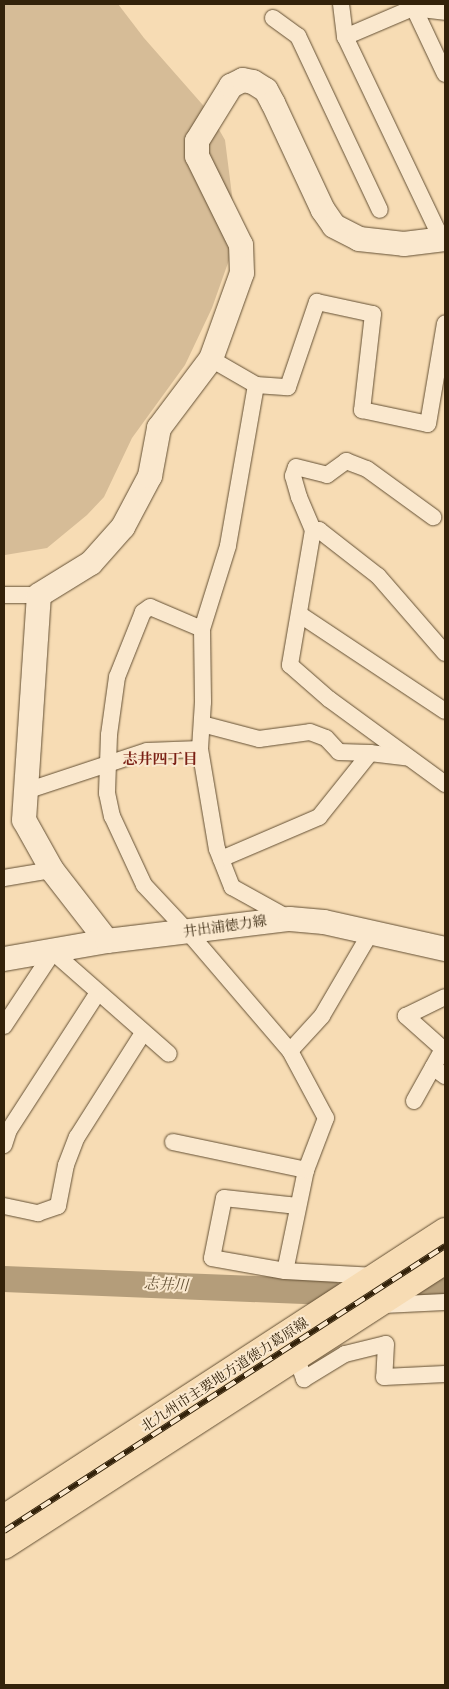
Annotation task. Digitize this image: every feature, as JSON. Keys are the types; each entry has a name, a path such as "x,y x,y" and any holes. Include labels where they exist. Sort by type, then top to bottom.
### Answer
{"main road":[{"name":"北九州市主要地方道徳力葛原線","path":"4,1546 292,1346 379,1276 445,1231"},
{"name":"北九州市主要地方道徳力葛原線","path":"4,1518 292,1346 374,1305 445,1261"}],"street":[{"path":"4,595 39,595 91,563 123,527 150,476 159,428 211,359 242,273 241,245 197,156 197,141 231,86 243,80 253,82 266,90 334,226 359,239 404,244 444,240 345,37 340,4"},
{"path":"345,37 413,6 445,12"},
{"path":"413,6 445,74"},
{"path":"273,18 298,36 380,210"},
{"path":"211,359 256,385 288,386 317,302 373,314 362,410 428,424 439,398 445,323"},
{"path":"256,385 228,546 202,629 202,724 200,749 221,859 232,887 290,919"},
{"path":"433,517 367,469 346,461 327,474 296,467 293,476 299,497 314,530 290,665 445,784"},
{"path":"314,530 319,530 378,576 445,653"},
{"path":"39,595 24,820 52,870 107,942"},
{"path":"202,629 150,607 143,612 117,677 107,793 112,816 144,885 189,933 290,1051 326,1118 306,1170 285,1271"},
{"path":"299,614 445,711"},
{"path":"202,724 259,739 310,732 326,738 340,752 370,753 410,758"},
{"path":"26,791 148,751 200,749"},
{"path":"221,859 319,817 370,753"},
{"path":"4,878 52,870"},
{"name":"井出浦徳力線","path":"4,959 107,942 189,933 241,923 290,919 324,922 445,949"},
{"path":"290,1051 322,1016 371,932"},
{"path":"4,1026 53,952 97,994 169,1054"},
{"path":"4,1145 8,1130 97,994"},
{"path":"414,1101 439,1072 443,1049 406,1016 445,997"},
{"path":"4,1206 38,1214 58,1206 66,1165 77,1136 143,1033"},
{"path":"173,1142 306,1170"},
{"path":"298,1206 224,1198 212,1258 285,1271 379,1276"},
{"path":"374,1305 445,1302"},
{"path":"292,1346 304,1379 345,1354 386,1344 384,1377 445,1374"}],"shaded area":[{"path":"4,4 118,4 144,38 209,112 225,140 233,203 234,246 212,308 185,365 132,438 104,497 87,515 47,548 5,555"}],"waterway":[{"name":"志井川","path":"4,1279 329,1292"},
{"name":"志井川","path":"415,1289 445,1287"}],"railway":[{"path":"4,1531 445,1246"}],"district":[{"name":"志井四丁目","path":"160,760"}]}
